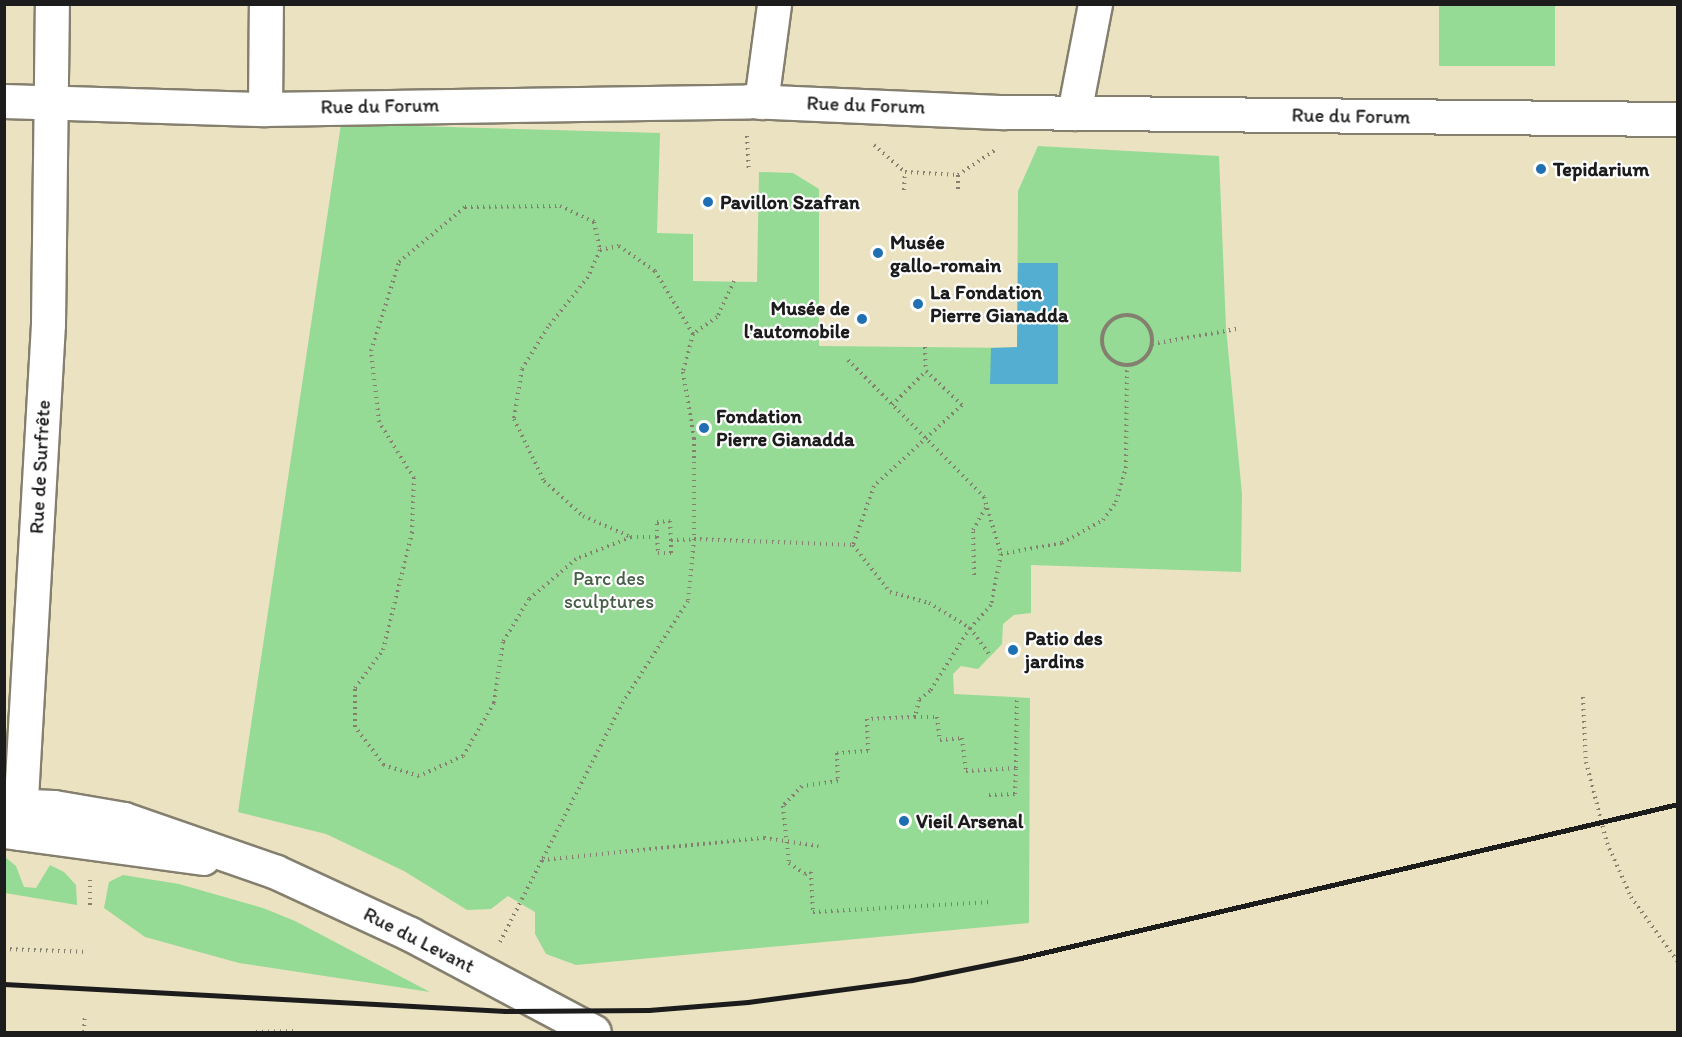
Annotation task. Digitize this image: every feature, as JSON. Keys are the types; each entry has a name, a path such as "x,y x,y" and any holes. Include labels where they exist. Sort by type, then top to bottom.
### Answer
{"street":[{"name":"Rue de Surfrête","path":"12,818 48,324 54,101 52,4"},
{"path":"265,109 266,4"},
{"path":"761,102 774,4"},
{"path":"1074,113 1095,4"},
{"path":"4,101 54,101"},
{"name":"Rue du Forum","path":"54,101 265,109 761,102 1074,113 1677,119"},
{"name":"Rue du Levant","path":"12,818 90,811 160,828 237,861 318,889 594,1032"}],"path":[{"path":"868,139 905,172 958,175 1004,144"},
{"path":"904,190 905,172"},
{"path":"958,175 958,190"},
{"path":"631,537 583,516 544,481 514,419 522,369 548,327 588,277 600,250 594,222 560,207 465,207 399,262 371,351 379,422 414,478 412,533 383,650 355,688 356,727 384,765 419,776 463,756 494,703 503,642 529,599 576,559 631,537 657,537"},
{"path":"600,250 619,246 655,270 693,334"},
{"path":"497,946 623,702 688,601 693,539 694,438 683,372 693,334 717,317 734,281"},
{"path":"1152,344 1148,327 1135,316 1119,316 1111,321 1102,344 1111,359 1127,364 1140,361 1152,344 1237,329"},
{"path":"853,544 874,486 962,405 926,371 925,347"},
{"path":"848,360 984,497 1001,554 992,605 970,628 930,691 919,700 915,717"},
{"path":"1001,554 1062,543 1103,520 1116,502 1126,468 1127,364"},
{"path":"892,405 926,371"},
{"path":"974,575 974,530 988,505"},
{"path":"670,521 671,553 657,553 657,537 657,522 670,521"},
{"path":"671,540 712,539 806,545 853,544"},
{"path":"853,544 890,592 929,603 970,628 990,656"},
{"path":"989,795 1015,794 1017,698"},
{"path":"1583,698 1586,762 1607,843 1632,897 1677,962"},
{"path":"992,902 813,912 811,872 805,874 789,863 783,806 802,786 838,781 837,753 868,751 867,719 937,717 940,740 962,738 966,771 1016,768"},
{"path":"542,860 764,838 818,846"},
{"path":"90,874 90,905"},
{"path":"4,949 87,952"},
{"path":"84,1032 85,1015"},
{"path":"256,1032 298,1031"}],"green space":[{"path":"1439,5 1555,5 1555,66 1439,66"},
{"name":"Parc des sculptures","path":"341,124 660,133 657,233 693,234 693,281 757,282 759,172 793,173 819,189 819,346 1017,348 1018,191 1038,146 1219,156 1226,328 1242,494 1241,572 1031,565 1031,613 1014,615 1003,624 1002,644 978,669 961,666 953,674 954,694 1030,698 1029,923 576,965 546,954 535,934 535,912 508,896 491,909 467,910 404,871 326,834 238,812"},
{"path":"5,857 16,866 24,887 36,888 50,865 64,872 76,885 77,905 5,893"},
{"path":"123,875 179,884 263,908 295,921 430,992 239,963 145,937 104,908 109,882"}],"water":[{"path":"1018,263 1058,263 1058,384 990,384 991,348 1017,347"}],"railway":[{"path":"4,984 505,1011 649,1010 748,1002 912,980 1021,958 1678,804"}],"place":[{"name":"Tepidarium","path":"1541,169"},
{"name":"Pavillon Szafran","path":"708,202"},
{"name":"Musée gallo-romain","path":"878,253"},
{"name":"La Fondation Pierre Gianadda","path":"918,304"},
{"name":"Musée de l'automobile","path":"862,319"},
{"name":"Fondation Pierre Gianadda","path":"704,428"},
{"name":"Patio des jardins","path":"1013,650"},
{"name":"Vieil Arsenal","path":"904,821"}]}
